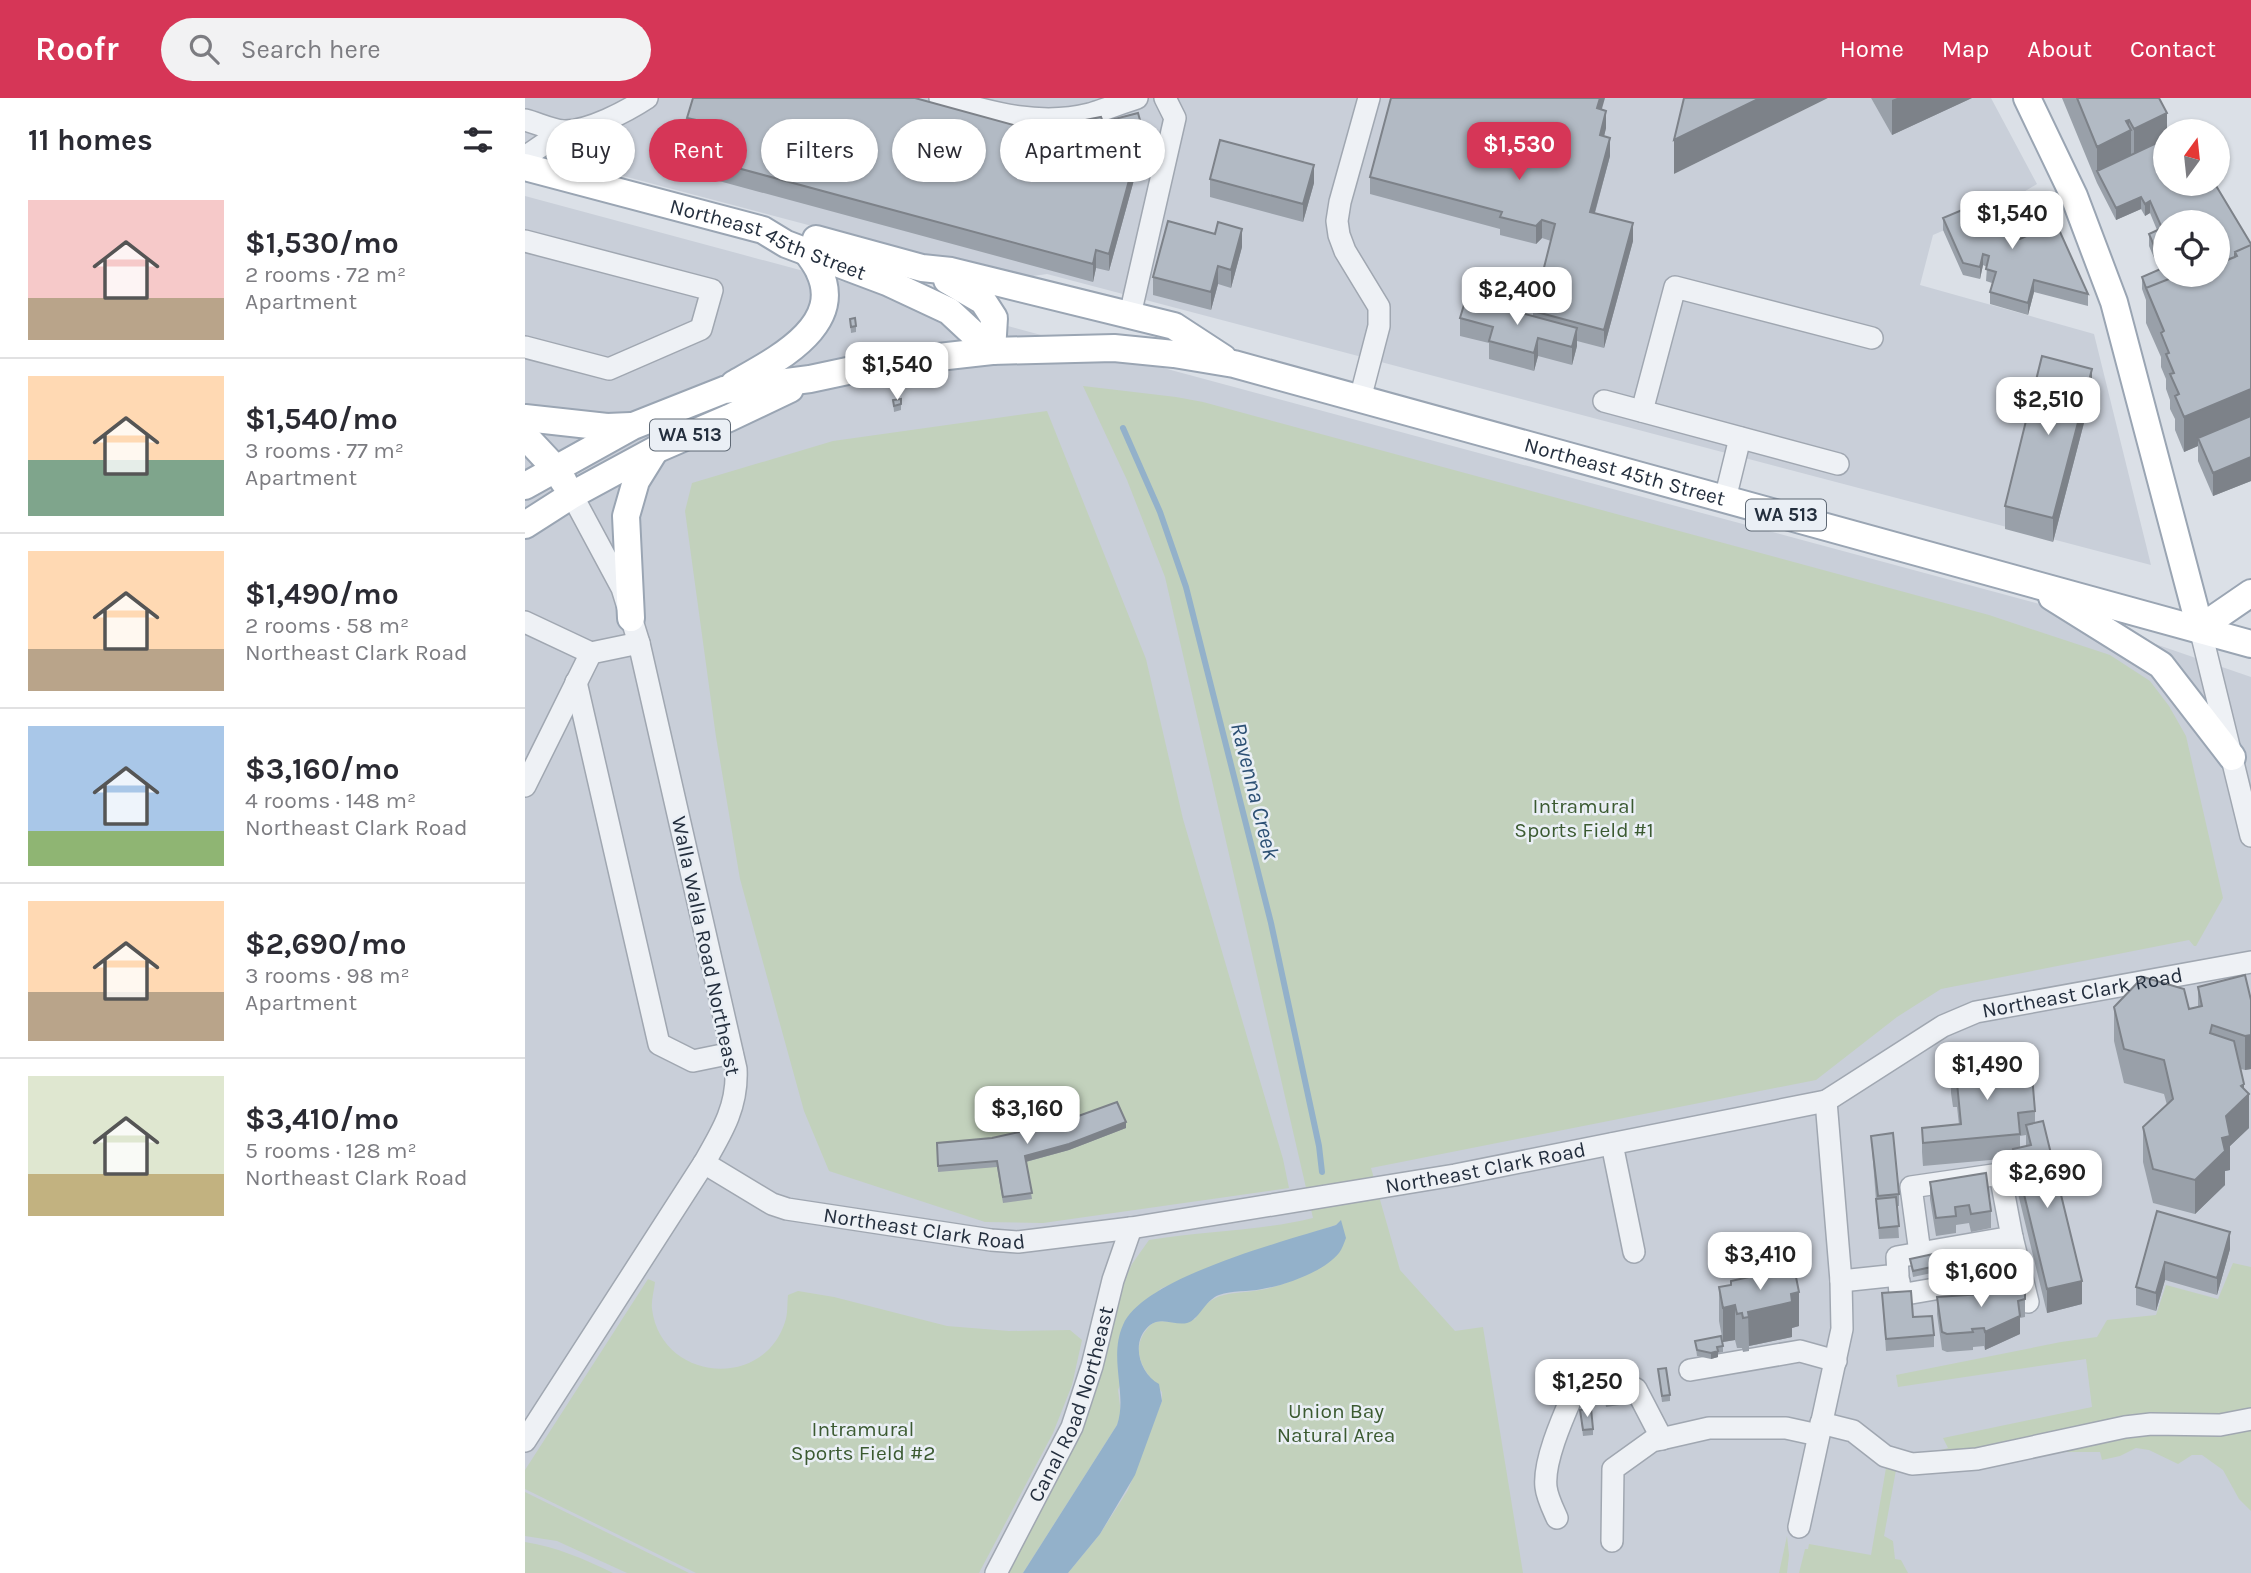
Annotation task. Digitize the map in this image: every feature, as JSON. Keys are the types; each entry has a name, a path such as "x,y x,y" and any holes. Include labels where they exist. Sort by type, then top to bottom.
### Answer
{"main road":[{"path":"2027,98 2074,196 2114,302 2200,628 2251,593"},
{"name":"Northeast 45th Street","path":"525,167 763,230 786,244 807,252 918,281 992,352 1114,348 1234,364 2251,643"},
{"path":"763,230 790,233 918,281 951,271 1174,326 1234,364"},
{"path":"724,390 792,349 816,324 824,305 824,290 820,272 807,252"},
{"name":"WA 513","path":"525,486 633,426 724,390 810,379 885,363 992,352"},
{"name":"WA 513","path":"525,525 572,495 655,450 810,379"},
{"path":"525,418 607,427 633,426"},
{"path":"525,436 555,468 572,495"},
{"path":"632,618 626,516 636,481 655,450"},
{"path":"2027,582 2161,665 2232,757"}],"street":[{"path":"608,119 647,98"},
{"path":"940,98 1011,116 1043,120 1071,117 1137,98"},
{"path":"1131,315 1175,118 1165,98"},
{"path":"1360,399 1379,326 1379,307 1345,251 1337,221 1369,98"},
{"path":"525,120 546,126"},
{"path":"525,157 546,143"},
{"path":"525,241 712,290 701,329 609,369 526,353"},
{"path":"1642,411 1675,287 1872,338"},
{"path":"1604,401 1838,464"},
{"path":"1725,499 1740,438"},
{"name":"Walla Walla Road Northeast","path":"525,1441 704,1163 733,1108 736,1081 639,643 622,588 572,495"},
{"path":"525,622 591,653 639,643"},
{"path":"2200,628 2251,835"},
{"path":"525,786 591,653"},
{"path":"576,682 659,1044 694,1060 732,1054"},
{"name":"Northeast Clark Road","path":"704,1163 772,1204 823,1215 1018,1242 1131,1228 1367,1190 1826,1101 1943,1026 1976,1012 2251,962"},
{"path":"1799,1527 1842,1329 1842,1281 1826,1101"},
{"path":"1612,1144 1634,1252"},
{"path":"1920,1252 1911,1187 2000,1174 2028,1302"},
{"name":"Canal Road Northeast","path":"996,1573 1072,1427 1092,1366 1113,1280 1131,1228"},
{"path":"2012,1237 1897,1257 1900,1295 2021,1274"},
{"path":"1842,1281 1898,1275"},
{"path":"1690,1370 1800,1351 1836,1361"},
{"path":"1557,1518 1546,1486 1560,1423 1574,1392 1609,1377 1636,1389 1662,1439"},
{"path":"1612,1541 1613,1469 1652,1441 1709,1429 1786,1428 1853,1432 1885,1455 1912,1464 1977,1459 2125,1427 2151,1424 2220,1425 2251,1419"}],"shaded area":[{"path":"525,98 1692,98 1674,174 1828,98 1871,98 1892,134 1972,98 1991,98 2037,184 2000,206 1933,235 1920,285 2094,334 2151,565 1047,274 1012,279 635,179 635,119 546,119 546,156 525,150"},
{"path":"525,196 2036,603 2251,677 2251,1573 525,1573"}],"green space":[{"name":"Intramural Sports Field #1","path":"1083,386 1203,402 1989,615 2110,655 2150,681 2169,706 2186,736 2223,898 2196,946 2189,940 1941,989 1897,1017 1816,1080 1371,1168 1400,1270 1455,1331 1483,1327 1523,1573 1068,1573 1100,1534 1128,1490 1162,1401 1162,1392 1146,1371 1140,1357 1140,1341 1147,1329 1156,1322 1181,1323 1195,1319 1208,1303 1223,1295 1271,1288 1321,1266 1339,1253 1341,1221 1336,1225 1234,1258 1160,1289 1118,1390 1121,1414 1117,1425 1023,1573 1006,1573 1121,1288 1132,1264 1149,1240 1273,1226 1313,1218 1165,577 1127,480"},
{"path":"1047,411 1146,659 1183,819 1283,1159 1289,1188 1043,1223 985,1222 829,1171 804,1111 740,879 716,737 685,511 692,483 833,441"},
{"path":"2233,1263 2251,1267 2251,1511 2239,1499 2223,1470 2202,1455 2192,1455 2178,1464 2149,1450 2136,1448 2120,1456 2102,1460 2100,1452 2064,1452 2093,1439 1985,1452 1925,1455 1948,1448 1943,1438 2092,1407 2086,1359 1898,1387 1896,1375 2097,1337 2107,1320 2156,1315 2166,1285 2218,1299"},
{"name":"Intramural Sports Field #2","path":"648,1279 655,1282 652,1309 659,1333 673,1351 692,1363 714,1368 736,1367 756,1359 773,1344 786,1319 788,1295 798,1291 834,1297 947,1326 1009,1331 1070,1330 1082,1340 1072,1385 1053,1433 979,1573 696,1573 525,1489 525,1470"},
{"path":"1886,1468 1896,1470 1884,1536 1893,1541 1895,1559 1901,1560 1908,1573 1799,1573 1805,1549 1808,1549 1809,1544 1871,1555"},
{"path":"525,1492 689,1573 627,1573 557,1541 525,1536"},
{"path":"1787,1536 1787,1573 1779,1573"},
{"path":"525,1542 570,1554 613,1573 525,1573"}],"water":[{"path":"1341,1220 1346,1238 1341,1250 1333,1260 1314,1272 1271,1287 1219,1295 1187,1323 1159,1321 1150,1325 1140,1339 1139,1356 1146,1372 1159,1384 1162,1401 1135,1475 1100,1534 1068,1573 1023,1573 1117,1425 1120,1413 1117,1363 1119,1338 1123,1325 1136,1308 1158,1291 1186,1276 1252,1251 1336,1225"}],"building":[{"path":"693,98 915,98 1000,121 1000,182 1129,182 1109,254 1096,250 1093,264 789,182 878,182 878,119 761,119 761,174 747,171 747,119 687,118"},
{"path":"1391,98 1600,98 1597,108 1606,111 1600,135 1610,138 1590,212 1633,223 1604,330 1533,311 1555,224 1542,220 1536,226 1500,217 1502,212 1370,177"},
{"path":"1684,98 1760,98 1674,140"},
{"path":"2077,98 2159,98 2167,113 2134,129 2129,120 2126,121 2131,130 2097,147"},
{"path":"1138,113 1140,119 1115,119"},
{"path":"1220,140 1314,165 1303,204 1210,179"},
{"path":"2153,145 2153,196 2222,196 2251,245 2235,252 2235,257 2230,259 2230,210 2154,210 2150,201 2145,204 2141,197 2116,208 2097,171"},
{"path":"2000,194 2020,239 2056,223 2088,294 2034,280 2028,303 1990,292 1996,272 1986,269 1989,256 1983,254 1980,267 1963,263 1943,218"},
{"path":"1168,221 1215,234 1218,222 1242,229 1231,270 1218,266 1211,292 1153,277"},
{"path":"2251,245 2251,389 2184,417 2175,396 2179,394 2170,374 2174,373 2161,333 2164,331 2146,288 2153,285 2230,287 2230,259 2237,256 2235,252"},
{"path":"2153,272 2153,285 2146,288 2142,277"},
{"path":"1466,298 1577,328 1572,347 1538,338 1534,353 1489,341 1493,327 1460,318"},
{"path":"855,318 856,326 851,327 850,319"},
{"path":"2042,356 2092,369 2053,518 2005,506"},
{"path":"901,399 901,404 894,406 893,400"},
{"path":"2251,416 2251,457 2213,473 2198,438"},
{"path":"2245,975 2251,1000 2251,1035 2245,1036 2212,1025 2210,1033 2234,1041 2244,1084 2241,1086 2249,1094 2226,1116 2230,1136 2222,1138 2225,1151 2195,1180 2153,1169 2143,1127 2173,1099 2164,1060 2124,1049 2114,1007 2143,977 2184,989 2189,1009 2202,1006 2198,987"},
{"path":"2012,1058 2014,1077 2032,1075 2035,1111 2018,1113 2020,1134 1923,1143 1922,1128 1961,1124 1957,1083 1953,1083 1951,1069 1957,1068 1957,1063"},
{"path":"1117,1102 1126,1122 1069,1144 1025,1156 1032,1193 1003,1197 997,1161 938,1166 937,1143 992,1138 1059,1123"},
{"path":"2043,1121 2082,1281 2047,1289 2013,1149 2031,1145 2026,1125"},
{"path":"1893,1133 1899,1194 1878,1196 1871,1136"},
{"path":"1986,1173 1991,1211 1971,1214 1969,1205 1955,1207 1956,1216 1936,1218 1930,1182"},
{"path":"1896,1197 1899,1226 1879,1228 1876,1199"},
{"path":"2157,1211 2230,1232 2217,1278 2165,1262 2156,1293 2136,1287"},
{"path":"1938,1253 1941,1265 1913,1271 1910,1259"},
{"path":"1785,1269 1786,1274 1795,1272 1799,1292 1791,1294 1792,1302 1748,1312 1749,1317 1743,1318 1742,1313 1737,1314 1735,1305 1723,1308 1719,1287 1731,1285 1731,1281"},
{"path":"2007,1282 2025,1282 2025,1299 2018,1301 2020,1316 1985,1332 1984,1328 1972,1329 1973,1332 1942,1332 1937,1297 1983,1294"},
{"path":"1911,1291 1913,1317 1932,1316 1934,1335 1886,1339 1882,1293"},
{"path":"1721,1336 1723,1346 1717,1347 1718,1351 1711,1353 1697,1350 1695,1341"},
{"path":"1666,1368 1670,1395 1662,1396 1658,1369"},
{"path":"1625,1391 1626,1398 1606,1401 1604,1394"},
{"path":"1591,1408 1593,1429 1583,1430 1580,1410"}],"waterway":[{"name":"Ravenna Creek","path":"1123,428 1160,512 1186,587 1271,923 1319,1146 1322,1172"}],"park label":[{"name":"Union Bay Natural Area","path":"1336,1423"}]}
